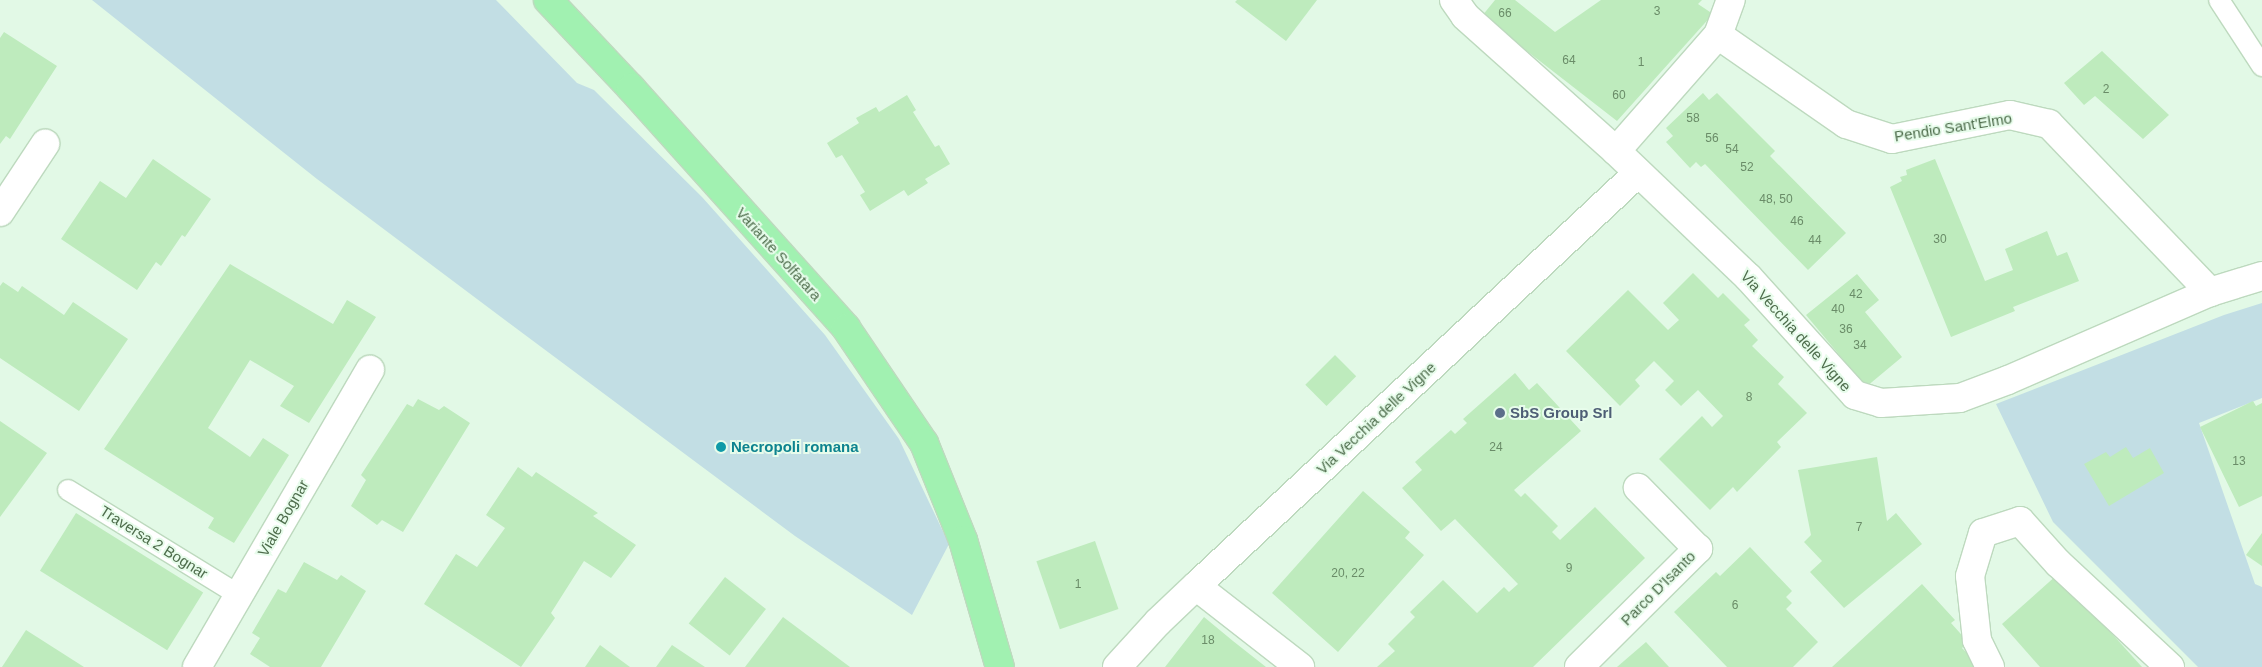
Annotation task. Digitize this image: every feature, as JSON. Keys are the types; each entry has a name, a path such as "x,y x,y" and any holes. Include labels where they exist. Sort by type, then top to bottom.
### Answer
{"main road":[{"name":"Variante Solfatara","path":"548,0 631,88 846,328 924,443 963,540 1000,667"}],"street":[{"name":"Via Vecchia delle Vigne","path":"1454,0 1465,16 1616,151 1748,277 1855,395 1881,403 1960,398 2008,380 2210,292"},
{"path":"1616,151 1718,35 1731,0"},
{"name":"Pendio Sant'Elmo","path":"1718,35 1846,124 1892,139 2010,115 2049,124 2210,292"},
{"path":"0,212 44,144"},
{"name":"Via Vecchia delle Vigne","path":"1117,667 1158,622 1638,173"},
{"path":"2210,292 2262,276"},
{"name":"Viale Bognar","path":"197,667 370,370"},
{"name":"Parco D'Isanto","path":"1579,667 1698,549 1638,488"},
{"path":"1990,667 1977,640 1970,576 1983,533 2020,521 2058,563 2170,667"},
{"path":"1196,586 1300,667"}],"lane":[{"path":"2219,0 2262,66"},
{"name":"Traversa 2 Bognar","path":"68,490 239,595"}],"shaded area":[{"path":"92,0 496,0 577,83 594,90 702,197 825,335 899,439 949,544 912,615 795,536 317,179"},
{"path":"2262,303 2262,398 2199,423 2255,584 2262,587 2262,667 2198,667 2053,522 1996,404 2224,315"}],"building":[{"path":"1237,0 1317,0 1286,41 1235,2"},
{"path":"1495,0 1515,0 1555,32 1601,0 1702,0 1698,4 1713,14 1617,121 1482,16"},
{"path":"4,32 57,66 10,139 6,136 0,144 0,38"},
{"path":"2102,51 2169,115 2143,139 2095,96 2084,105 2064,83"},
{"path":"1703,93 1709,100 1717,93 1775,151 1770,156 1846,233 1808,270 1705,164 1701,167 1696,162 1690,168 1666,142 1673,136 1666,128"},
{"path":"907,95 916,110 913,112 935,147 939,145 950,164 925,179 928,183 908,196 904,190 870,211 860,195 865,192 842,155 836,158 827,143 859,123 856,118 876,107 879,112"},
{"path":"153,159 211,199 185,237 182,235 161,266 156,262 137,290 61,239 100,181 126,198"},
{"path":"1935,159 1985,281 2013,270 2005,249 2047,231 2057,256 2067,252 2079,281 2013,307 2015,311 1951,337 1890,187 1902,181 1900,177 1907,175 1906,170"},
{"path":"230,264 333,324 347,300 376,317 309,423 280,406 294,386 250,360 208,428 250,457 263,438 289,455 234,543 208,528 214,518 104,449"},
{"path":"1693,273 1718,298 1723,293 1750,320 1744,325 1758,340 1752,346 1784,377 1778,384 1807,413 1777,442 1781,447 1737,492 1733,487 1710,510 1659,459 1702,416 1712,427 1723,416 1698,390 1681,406 1665,390 1674,381 1654,361 1635,380 1640,386 1620,406 1566,351 1628,290 1668,330 1679,320 1663,303"},
{"path":"1857,274 1879,300 1865,312 1902,357 1866,387 1806,315"},
{"path":"3,282 18,292 22,286 64,315 73,302 128,339 79,411 0,358 0,286"},
{"path":"1335,355 1356,376 1327,406 1305,385"},
{"path":"1515,373 1529,390 1537,383 1581,431 1514,490 1521,497 1525,493 1558,526 1552,532 1560,540 1595,507 1645,558 1533,667 1377,667 1395,651 1388,644 1415,617 1410,612 1443,580 1477,613 1504,587 1509,592 1518,584 1455,519 1441,531 1402,488 1422,470 1415,462 1451,430 1455,434 1467,423 1463,419"},
{"path":"418,399 439,410 444,406 470,423 403,532 382,520 377,525 351,506 366,480 361,475 407,404 413,407"},
{"path":"2253,401 2256,406 2262,403 2262,496 2239,507 2200,427"},
{"path":"0,421 47,453 0,517"},
{"path":"2126,447 2133,458 2150,448 2164,473 2109,506 2084,464 2106,452 2110,457"},
{"path":"1877,457 1887,521 1896,513 1922,544 1844,608 1810,572 1822,561 1804,542 1811,535 1798,470"},
{"path":"518,467 532,477 536,472 598,513 593,516 636,545 611,578 584,561 551,613 555,618 521,667 424,604 456,554 477,567 505,528 486,515"},
{"path":"1363,491 1410,532 1405,538 1424,555 1338,652 1272,593"},
{"path":"76,513 203,592 167,650 40,571"},
{"path":"2262,533 2262,566 2246,555"},
{"path":"1095,541 1118,609 1060,629 1036,561"},
{"path":"1750,547 1792,591 1786,597 1792,603 1786,609 1818,642 1793,667 1727,667 1674,612 1716,572 1720,576"},
{"path":"304,562 337,580 341,575 366,591 321,667 270,667 250,654 260,638 252,633 278,589 286,593"},
{"path":"2058,574 2142,667 2040,667 2002,624"},
{"path":"725,577 766,609 730,656 689,623"},
{"path":"1922,584 1955,620 1951,623 1968,642 1962,648 1980,667 1832,667"},
{"path":"783,617 850,667 745,667"},
{"path":"1204,617 1233,641 1266,667 1165,667"},
{"path":"26,630 84,667 2,667"},
{"path":"1646,642 1669,667 1617,667"},
{"path":"600,645 630,667 585,667"},
{"path":"672,645 705,667 656,667"}],"place":[{"name":"SbS Group Srl","path":"1500,413"},
{"name":"Necropoli romana","path":"721,447"}]}
